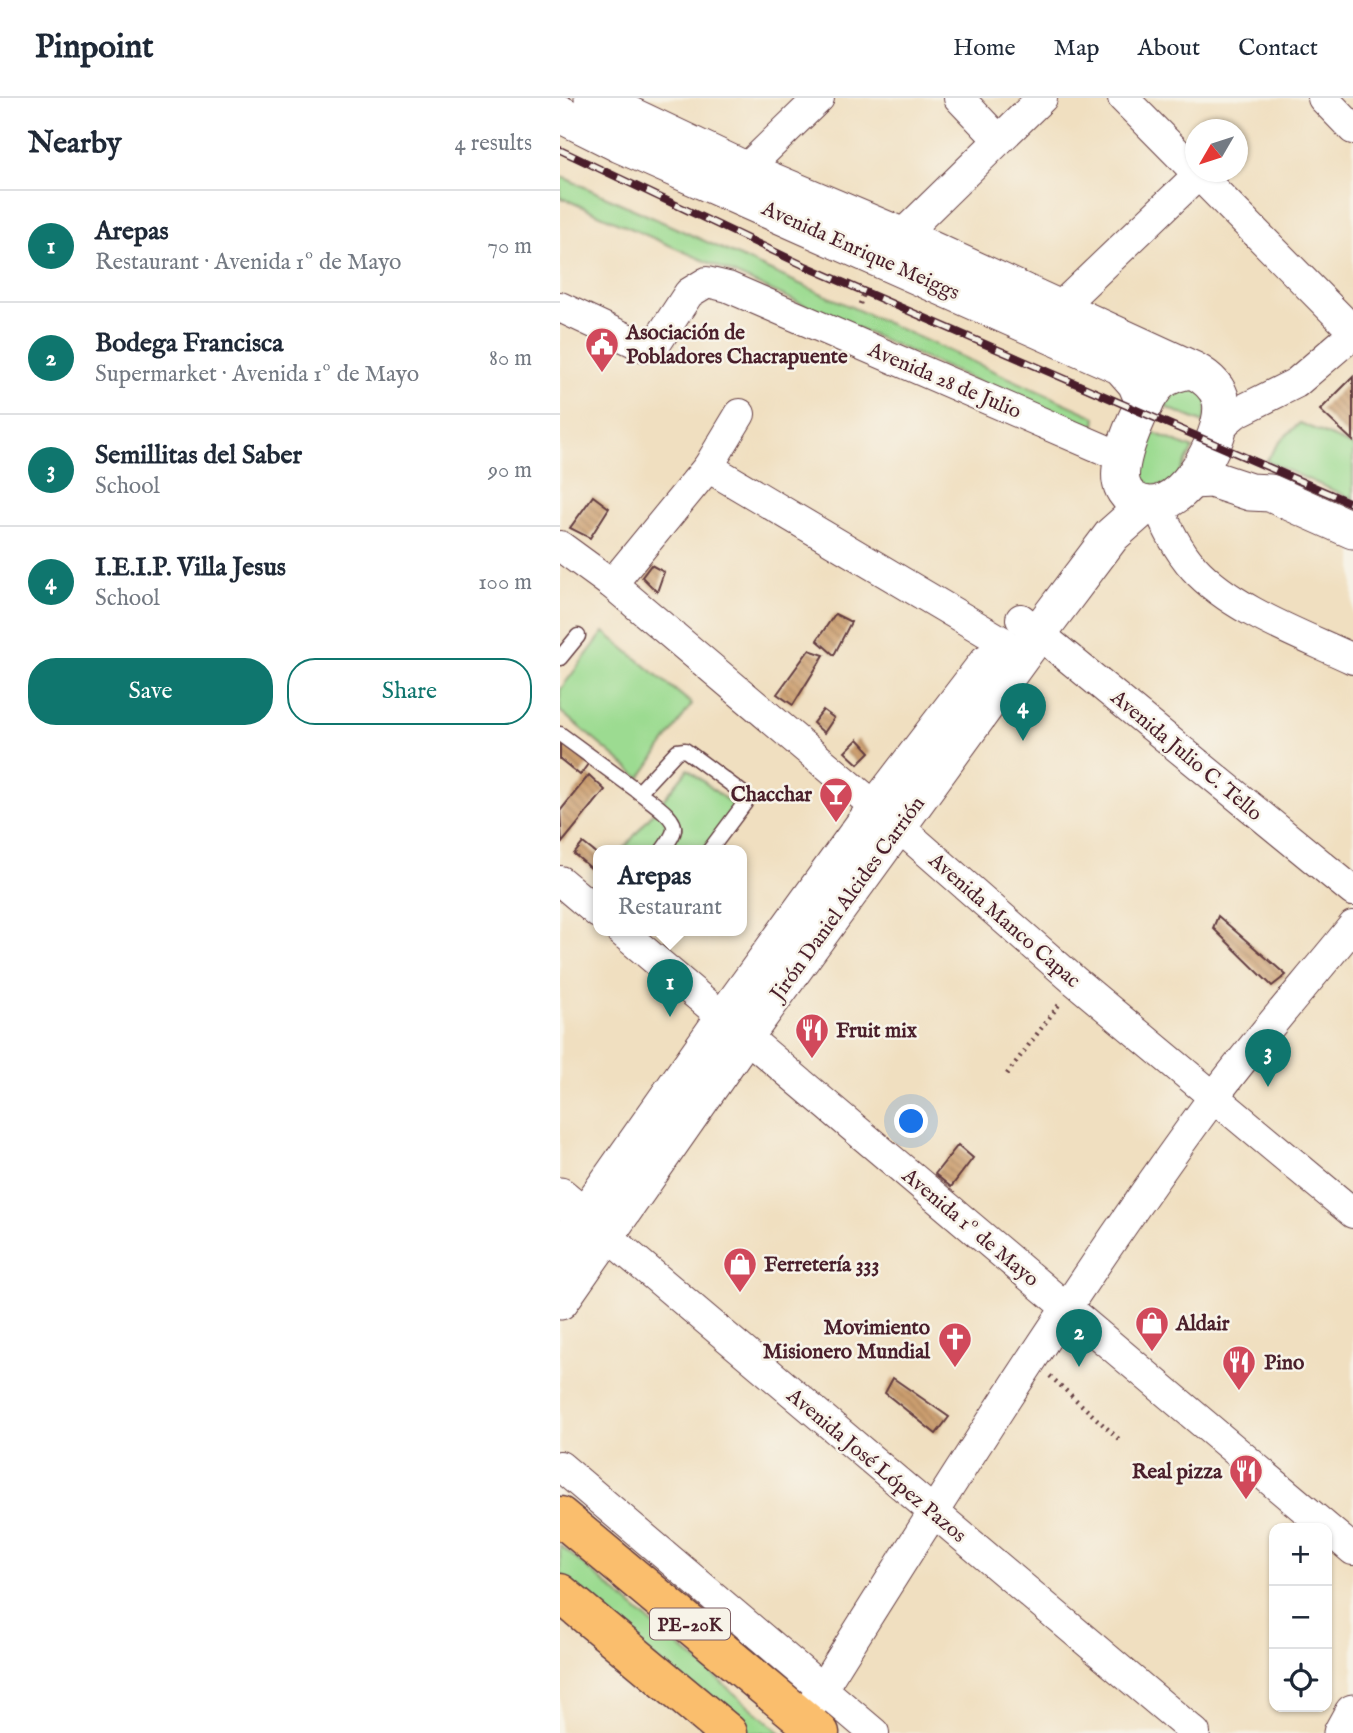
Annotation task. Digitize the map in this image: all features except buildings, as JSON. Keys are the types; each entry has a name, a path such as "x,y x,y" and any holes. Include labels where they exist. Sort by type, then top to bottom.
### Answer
{"highway":[{"name":"PE-20K","path":"560,1516 815,1714"},
{"name":"PE-20K","path":"560,1593 728,1733"}],"street":[{"path":"745,170 819,98"},
{"path":"959,98 999,140"},
{"path":"901,236 1042,98"},
{"path":"1123,98 1185,162"},
{"path":"1323,98 1353,129"},
{"name":"Avenida Enrique Meiggs","path":"579,108 745,170 901,236 1059,308 1126,354"},
{"name":"Avenida Enrique Meiggs","path":"579,108 1126,354 1194,370"},
{"path":"1059,308 1191,182"},
{"path":"1205,182 1353,332 1296,383 1236,412 1215,437"},
{"name":"Avenida 28 de Julio","path":"560,307 650,347 655,345 689,293 707,282 728,287 1137,487"},
{"path":"1126,354 1145,404"},
{"path":"1192,480 1215,437 1222,414 1218,394 1206,377 1194,370 1169,375 1159,383 1145,404 1137,487 1179,549 1213,587 1233,601 1353,659"},
{"path":"611,584 708,467 740,414"},
{"path":"1215,437 1223,460 1256,480 1270,494"},
{"name":"Avenida Julio C. Tello","path":"708,467 1021,631 1353,891"},
{"path":"1192,480 1211,479 1250,492 1270,494 1353,530"},
{"name":"Jirón Daniel Alcides Carrión","path":"560,1251 584,1216 734,1027 1021,631 1112,535 1137,487 1170,498 1192,480"},
{"name":"Avenida Manco Capac","path":"560,546 611,584 888,818 1076,982 1353,1213"},
{"path":"560,881 593,909"},
{"path":"815,1714 931,1512 1066,1307 1214,1097 1353,926"},
{"name":"Avenida 1º de Mayo","path":"627,936 1353,1550"},
{"name":"Jirón Daniel Alcides Carrión","path":"560,1301 584,1216"},
{"name":"Avenida José López Pazos","path":"584,1216 1195,1733"},
{"path":"560,1466 815,1714 874,1733"},
{"path":"1342,1733 1353,1713"}],"lane":[{"path":"560,658 578,636"},
{"path":"560,734 670,817 674,831 666,845"},
{"path":"639,792 677,751 685,750 744,793 745,803 714,845"}],"path":[{"path":"860,304 868,283"},
{"path":"1007,1074 1076,982"},
{"path":"1032,1360 1122,1442"}],"green space":[{"path":"560,176 1096,417 1095,425 1090,431 560,197"},
{"path":"1175,387 1210,389 1204,423 1165,407"},
{"path":"1300,423 1353,446 1353,499 1266,461 1282,439"},
{"path":"1147,430 1193,449 1173,484 1150,486 1139,477 1138,461"},
{"path":"604,632 692,704 640,778 560,711 560,690"},
{"path":"688,769 736,808 707,845 627,845"},
{"path":"560,1545 781,1733 743,1733 560,1579"}],"railway":[{"path":"560,150 803,265 1353,504"}],"place":[{"name":"Asociación de Pobladores Chacrapuente","path":"602,374"},
{"name":"I.E.I.P. Villa Jesus","path":"1023,741"},
{"name":"Chacchar","path":"836,824"},
{"name":"Arepas","path":"670,1017"},
{"name":"Fruit mix","path":"812,1060"},
{"name":"Semillitas del Saber","path":"1268,1087"},
{"name":"Ferretería 333","path":"740,1294"},
{"name":"Aldair","path":"1152,1353"},
{"name":"Bodega Francisca","path":"1079,1367"},
{"name":"Movimiento Misionero Mundial","path":"955,1369"},
{"name":"Pino","path":"1239,1392"},
{"name":"Real pizza","path":"1246,1501"}]}
